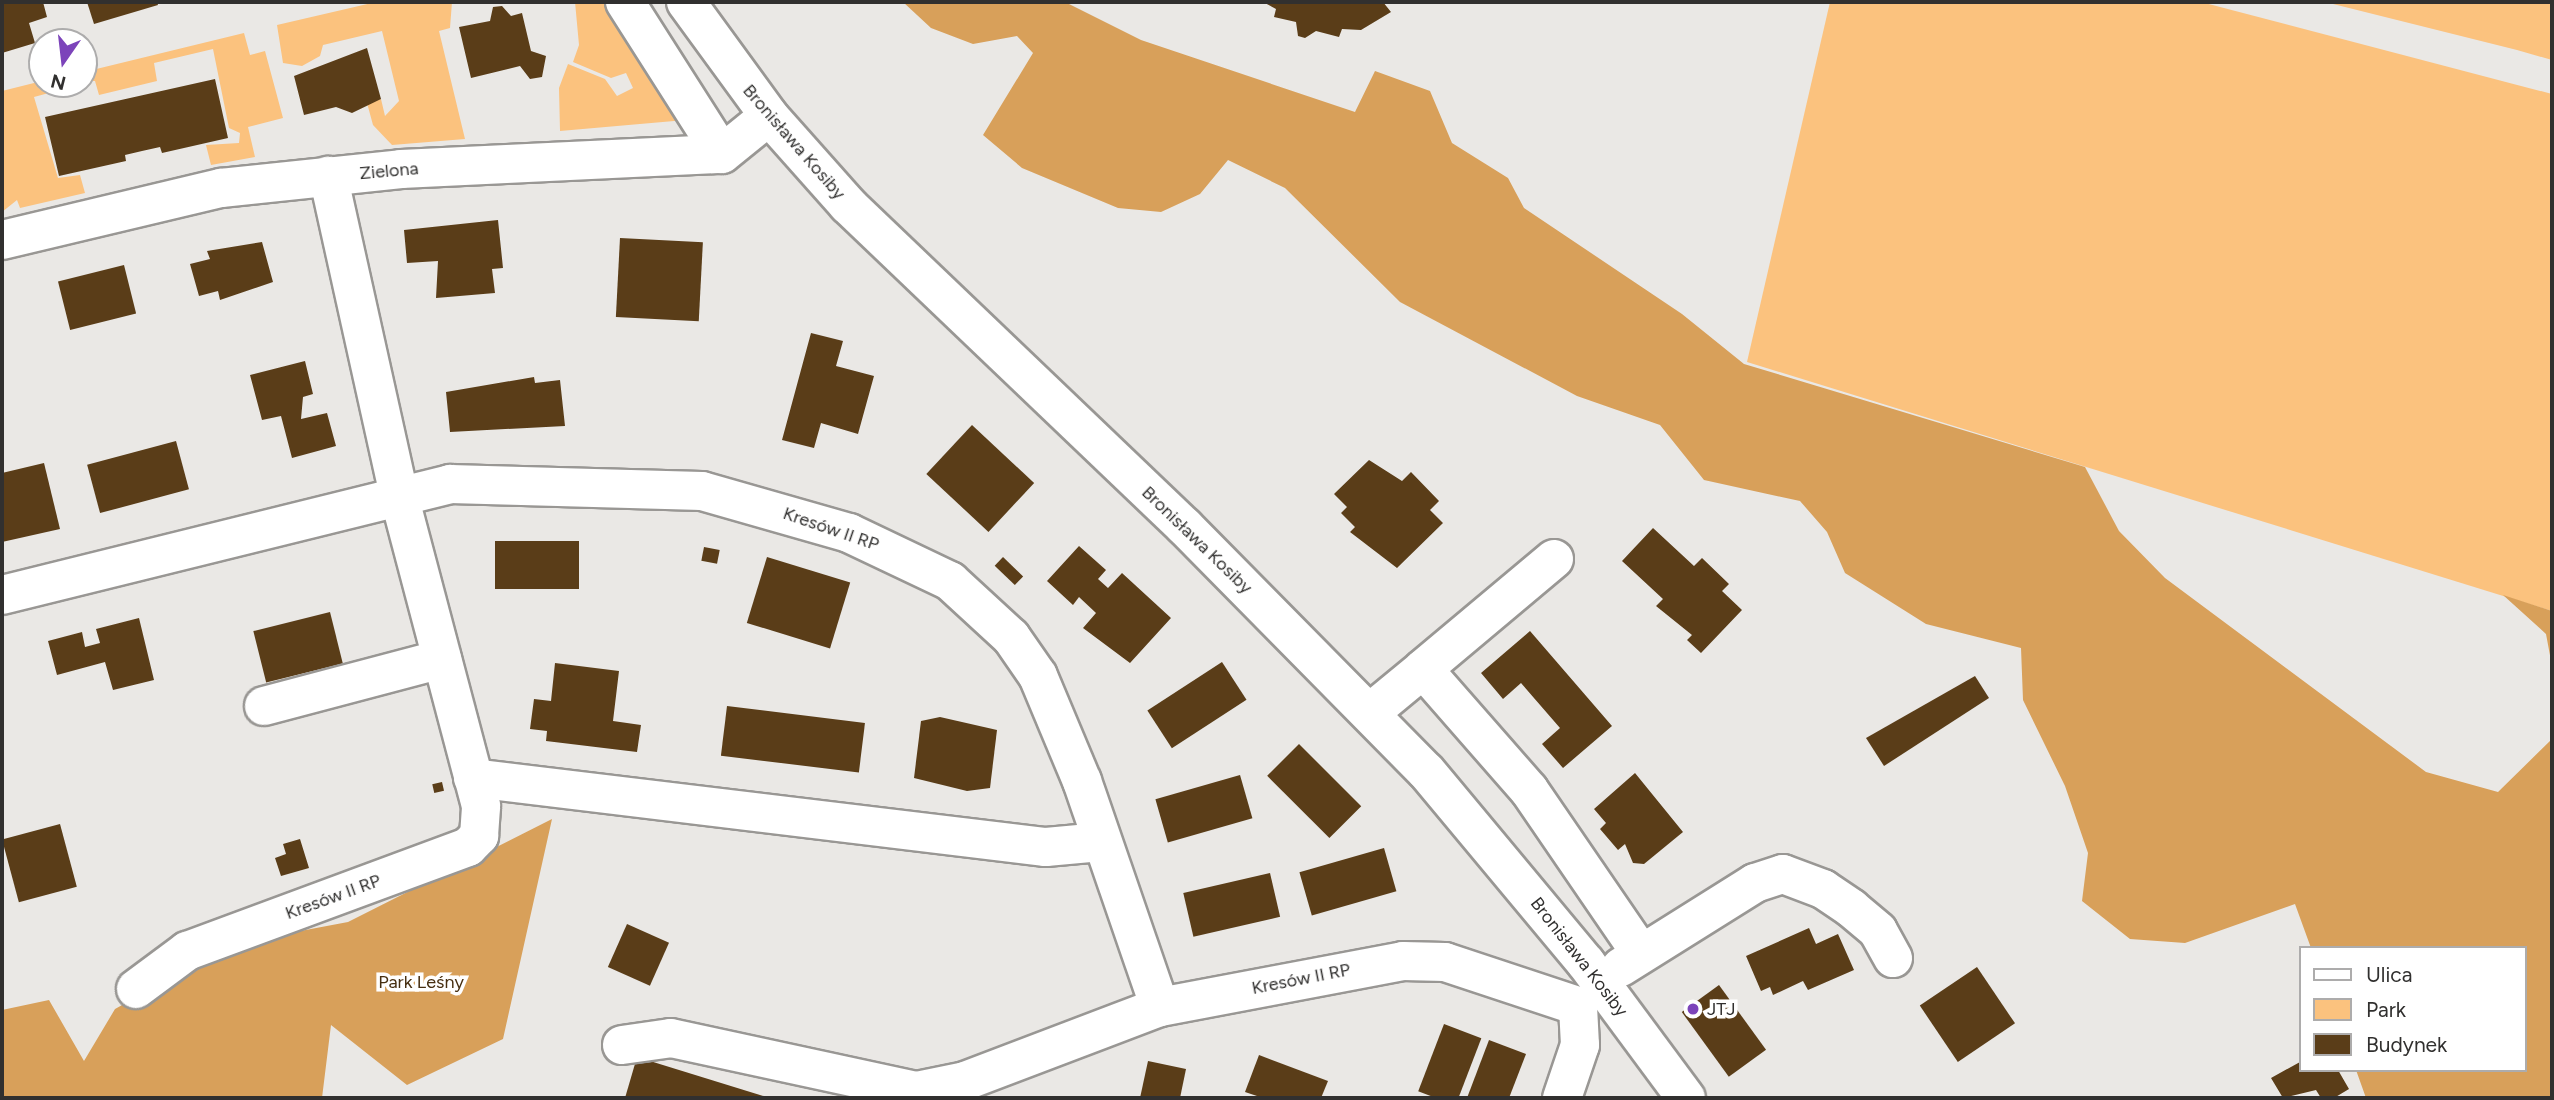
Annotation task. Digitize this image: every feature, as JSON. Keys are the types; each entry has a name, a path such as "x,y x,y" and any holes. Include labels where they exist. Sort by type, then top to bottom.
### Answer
{"street":[{"path":"625,2 722,154 769,116"},
{"name":"Bronisława Kosiby","path":"686,2 769,116 848,205 1371,712 1589,995 1686,1098"},
{"name":"Zielona","path":"2,240 221,188 328,176 722,154"},
{"name":"Kresów II RP","path":"136,989 187,951 468,847 482,819 399,495 328,176"},
{"name":"Kresów II RP","path":"2,595 450,484 702,491 837,529 906,556 960,589 1011,637 1031,666 1056,715 1160,1007 1403,961 1445,962 1589,995"},
{"path":"1371,712 1554,559"},
{"path":"264,705 442,659"},
{"path":"1423,669 1529,790 1640,952"},
{"path":"473,778 1046,848 1101,842"},
{"path":"1589,995 1640,952 1755,883 1783,874 1823,888 1851,908 1878,931 1893,958"},
{"name":"Bronisława Kosiby","path":"1562,1098 1580,1045 1589,995"},
{"path":"622,1045 671,1038 916,1091 965,1081 1160,1007"}],"green space":[{"path":"376,2 452,2 450,28 439,31 465,139 392,145 373,125 367,103 381,99 385,116 399,101 382,31 323,45 320,56 302,66 283,63 277,25"},
{"path":"575,2 612,2 697,119 560,131 559,88 568,64 605,79 617,96 633,88 626,73 611,78 573,62 579,45"},
{"path":"903,2 1065,2 1141,40 1355,112 1375,71 1430,91 1452,143 1508,178 1524,208 1682,314 1744,364 2085,467 2119,531 2165,578 2426,772 2498,792 2552,739 2552,1098 2366,1098 2357,1072 2526,1072 2526,946 2310,946 2295,904 2185,943 2130,939 2082,901 2088,853 2065,786 2023,700 2021,648 1926,624 1845,573 1827,532 1800,501 1704,480 1660,425 1577,396 1400,302 1285,188 1228,160 1200,194 1161,212 1118,208 1022,168 983,135 1033,53 1017,36 973,44 931,28"},
{"path":"1830,2 2201,2 2552,94 2552,611 1747,362"},
{"path":"2325,2 2552,2 2552,60 2517,50"},
{"path":"244,33 250,55 265,51 283,118 248,127 255,157 211,165 206,145 239,143 240,133 229,128 213,49 154,63 157,81 99,95 98,69"},
{"path":"28,84 28,98 34,98 58,178 80,175 85,193 20,208 17,200 2,212 2,91"},
{"path":"2503,595 2552,611 2552,666 2546,634"},
{"name":"Park Leśny","path":"552,819 503,1039 407,1085 331,1025 322,1098 2,1098 2,1010 49,1000 84,1061 115,1009 232,944 348,922"}],"building":[{"path":"2,2 43,2 47,17 29,23 28,45 2,53"},
{"path":"87,2 157,2 158,5 94,24"},
{"path":"1263,2 1383,2 1391,12 1361,30 1342,29 1339,37 1316,31 1305,38 1298,36 1296,22 1274,17 1276,9"},
{"path":"502,6 511,16 522,13 531,51 546,56 542,77 530,79 520,66 471,78 459,27 490,21 493,7"},
{"path":"367,48 381,99 352,113 336,107 304,115 294,76"},
{"path":"215,79 228,138 162,153 160,147 142,151 125,155 126,161 59,176 45,117"},
{"path":"498,220 503,268 492,269 495,293 436,298 438,261 407,263 404,230"},
{"path":"620,238 703,242 699,321 616,317"},
{"path":"262,242 273,282 220,300 218,291 199,296 190,264 210,259 207,251"},
{"path":"124,265 136,314 70,330 58,281"},
{"path":"811,333 843,341 836,366 874,376 858,434 821,423 814,448 782,440"},
{"path":"305,361 313,394 303,397 301,419 327,413 336,446 292,458 281,416 262,420 250,375"},
{"path":"534,377 535,383 560,380 565,426 450,432 446,392"},
{"path":"972,425 1034,483 988,532 926,474"},
{"path":"176,441 189,489 100,513 87,465"},
{"path":"1369,460 1402,481 1411,472 1439,501 1430,510 1443,523 1397,568 1350,532 1355,527 1341,513 1347,507 1334,494"},
{"path":"44,463 60,529 2,542 2,473"},
{"path":"1653,528 1694,566 1702,558 1729,584 1722,591 1742,610 1701,653 1687,640 1692,635 1656,606 1663,599 1622,561"},
{"path":"495,541 579,541 579,589 495,589"},
{"path":"1079,546 1106,570 1098,579 1108,588 1122,573 1171,618 1130,663 1083,628 1096,613 1079,597 1073,605 1047,581"},
{"path":"704,547 720,550 717,564 701,561"},
{"path":"767,557 850,582 830,648 747,623"},
{"path":"1003,557 1023,576 1015,585 995,566"},
{"path":"330,612 343,663 266,683 253,631"},
{"path":"139,618 154,680 113,690 105,662 57,675 48,641 82,632 85,647 100,643 96,629"},
{"path":"1530,631 1612,726 1563,768 1542,744 1560,728 1521,683 1503,699 1481,673"},
{"path":"1222,662 1247,700 1172,748 1147,710"},
{"path":"555,663 619,671 613,721 641,725 637,752 546,741 547,731 530,729 534,699 551,701"},
{"path":"1975,676 1989,698 1884,766 1866,738"},
{"path":"727,706 865,723 859,773 721,756"},
{"path":"940,717 997,730 990,788 967,791 914,778 921,721"},
{"path":"1299,744 1361,806 1329,838 1267,776"},
{"path":"1635,773 1683,832 1644,864 1633,863 1625,844 1618,850 1600,829 1606,823 1594,809"},
{"path":"1240,775 1252,818 1168,843 1155,799"},
{"path":"442,782 444,791 434,793 432,784"},
{"path":"60,824 77,887 19,902 2,840"},
{"path":"300,839 309,868 281,876 275,858 286,854 283,844"},
{"path":"1384,848 1396,891 1312,916 1299,872"},
{"path":"1270,873 1280,917 1193,937 1183,893"},
{"path":"627,924 669,943 650,986 608,967"},
{"path":"1809,928 1816,944 1838,934 1854,970 1808,990 1803,981 1773,995 1770,987 1761,991 1746,956"},
{"path":"1977,967 2015,1023 1958,1062 1920,1006"},
{"path":"1719,985 1766,1050 1729,1077 1682,1012"},
{"path":"1444,1024 1481,1038 1458,1098 1436,1098 1418,1091"},
{"path":"1489,1040 1526,1054 1509,1098 1467,1098"},
{"path":"1259,1055 1328,1081 1321,1098 1263,1098 1245,1092"},
{"path":"637,1057 770,1098 625,1098"},
{"path":"1148,1061 1186,1069 1180,1098 1140,1098"},
{"path":"2298,1063 2298,1072 2339,1072 2349,1089 2334,1098 2321,1098 2316,1090 2283,1098 2271,1078"}],"place":[{"name":"JTJ","path":"1693,1009"}]}
